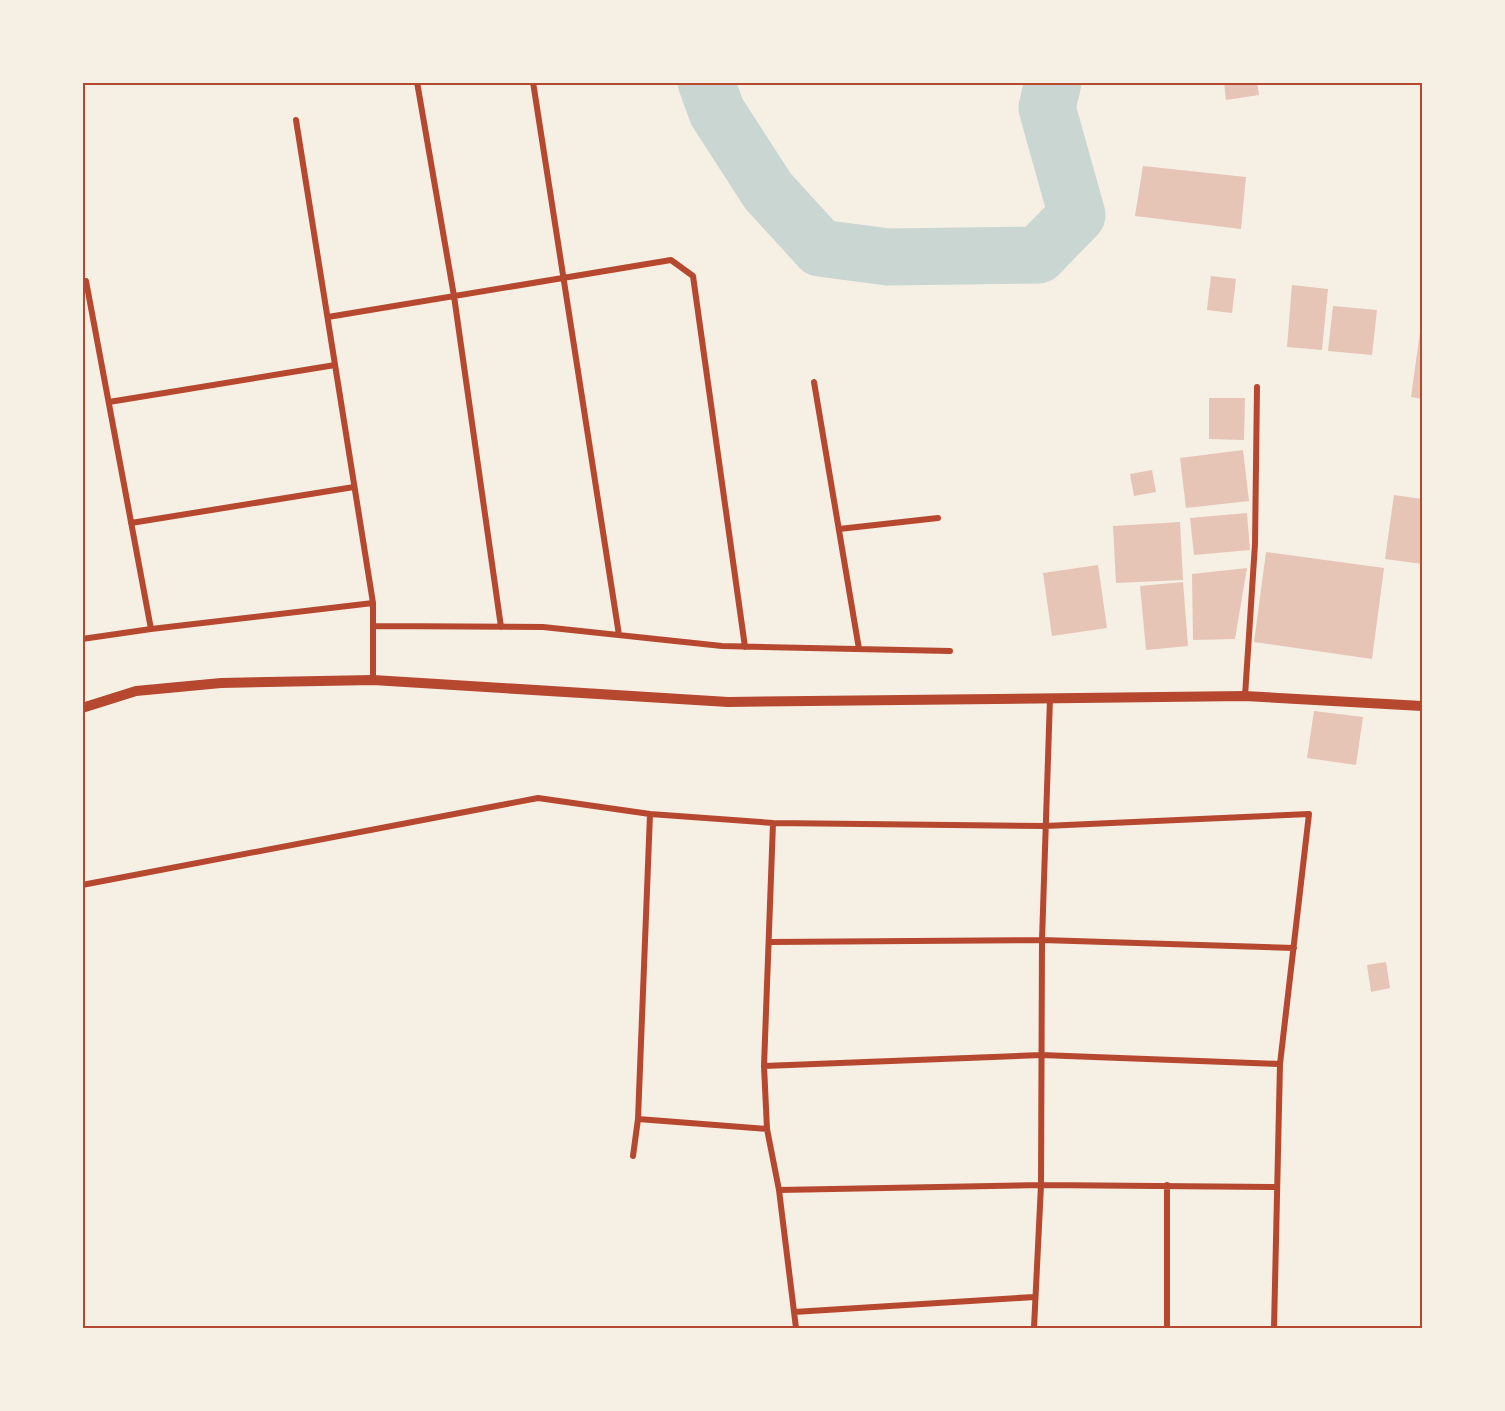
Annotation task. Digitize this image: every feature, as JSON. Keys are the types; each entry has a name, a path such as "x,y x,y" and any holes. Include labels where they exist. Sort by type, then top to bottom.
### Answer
{"street":[{"path":"417,82 454,296 501,627"},
{"path":"533,82 619,635"},
{"path":"296,120 373,603 373,680"},
{"path":"328,317 671,260 693,276 745,646"},
{"path":"86,281 150,629"},
{"path":"109,402 335,365"},
{"path":"814,381 859,649"},
{"path":"1245,696 1255,544 1257,387"},
{"path":"131,523 354,487"},
{"path":"839,529 938,518"},
{"path":"82,639 373,603"},
{"path":"374,626 543,627 722,646 950,651"},
{"path":"82,708 136,691 199,685 373,680 728,702 1245,696 1422,706"},
{"path":"1034,1329 1041,1185 1042,940 1050,698"},
{"path":"82,885 538,798 650,814 773,823 1045,826 1309,814 1280,1064 1274,1329"},
{"path":"633,1156 638,1119 650,814"},
{"path":"773,823 764,1066 767,1129 780,1190 796,1329"},
{"path":"770,942 1042,940 1294,948"},
{"path":"764,1066 1041,1055 1280,1064"},
{"path":"638,1119 767,1129"},
{"path":"780,1190 1041,1185 1276,1187"},
{"path":"1167,1185 1167,1329"},
{"path":"794,1312 1034,1297"}],"building":[{"path":"1224,82 1257,82 1259,95 1226,100"},
{"path":"1143,166 1246,177 1241,229 1135,216"},
{"path":"1211,276 1236,279 1232,313 1207,310"},
{"path":"1292,285 1328,289 1322,350 1287,347"},
{"path":"1333,306 1377,310 1372,355 1328,351"},
{"path":"1422,325 1422,399 1411,397"},
{"path":"1209,398 1245,398 1244,440 1209,439"},
{"path":"1243,450 1249,501 1186,508 1180,458"},
{"path":"1152,470 1156,492 1134,496 1130,474"},
{"path":"1394,495 1422,499 1422,564 1385,559"},
{"path":"1247,513 1250,550 1194,555 1190,518"},
{"path":"1180,522 1183,580 1116,583 1113,526"},
{"path":"1266,552 1384,568 1372,659 1254,642"},
{"path":"1098,565 1107,628 1052,636 1043,573"},
{"path":"1247,568 1235,639 1193,640 1192,574"},
{"path":"1183,582 1188,646 1146,650 1140,586"},
{"path":"1314,711 1363,717 1356,765 1307,758"},
{"path":"1386,962 1390,988 1371,992 1367,965"}],"waterway":[{"path":"706,82 717,112 768,191 820,248 888,257 1038,255 1077,215 1047,108 1053,82"}]}
